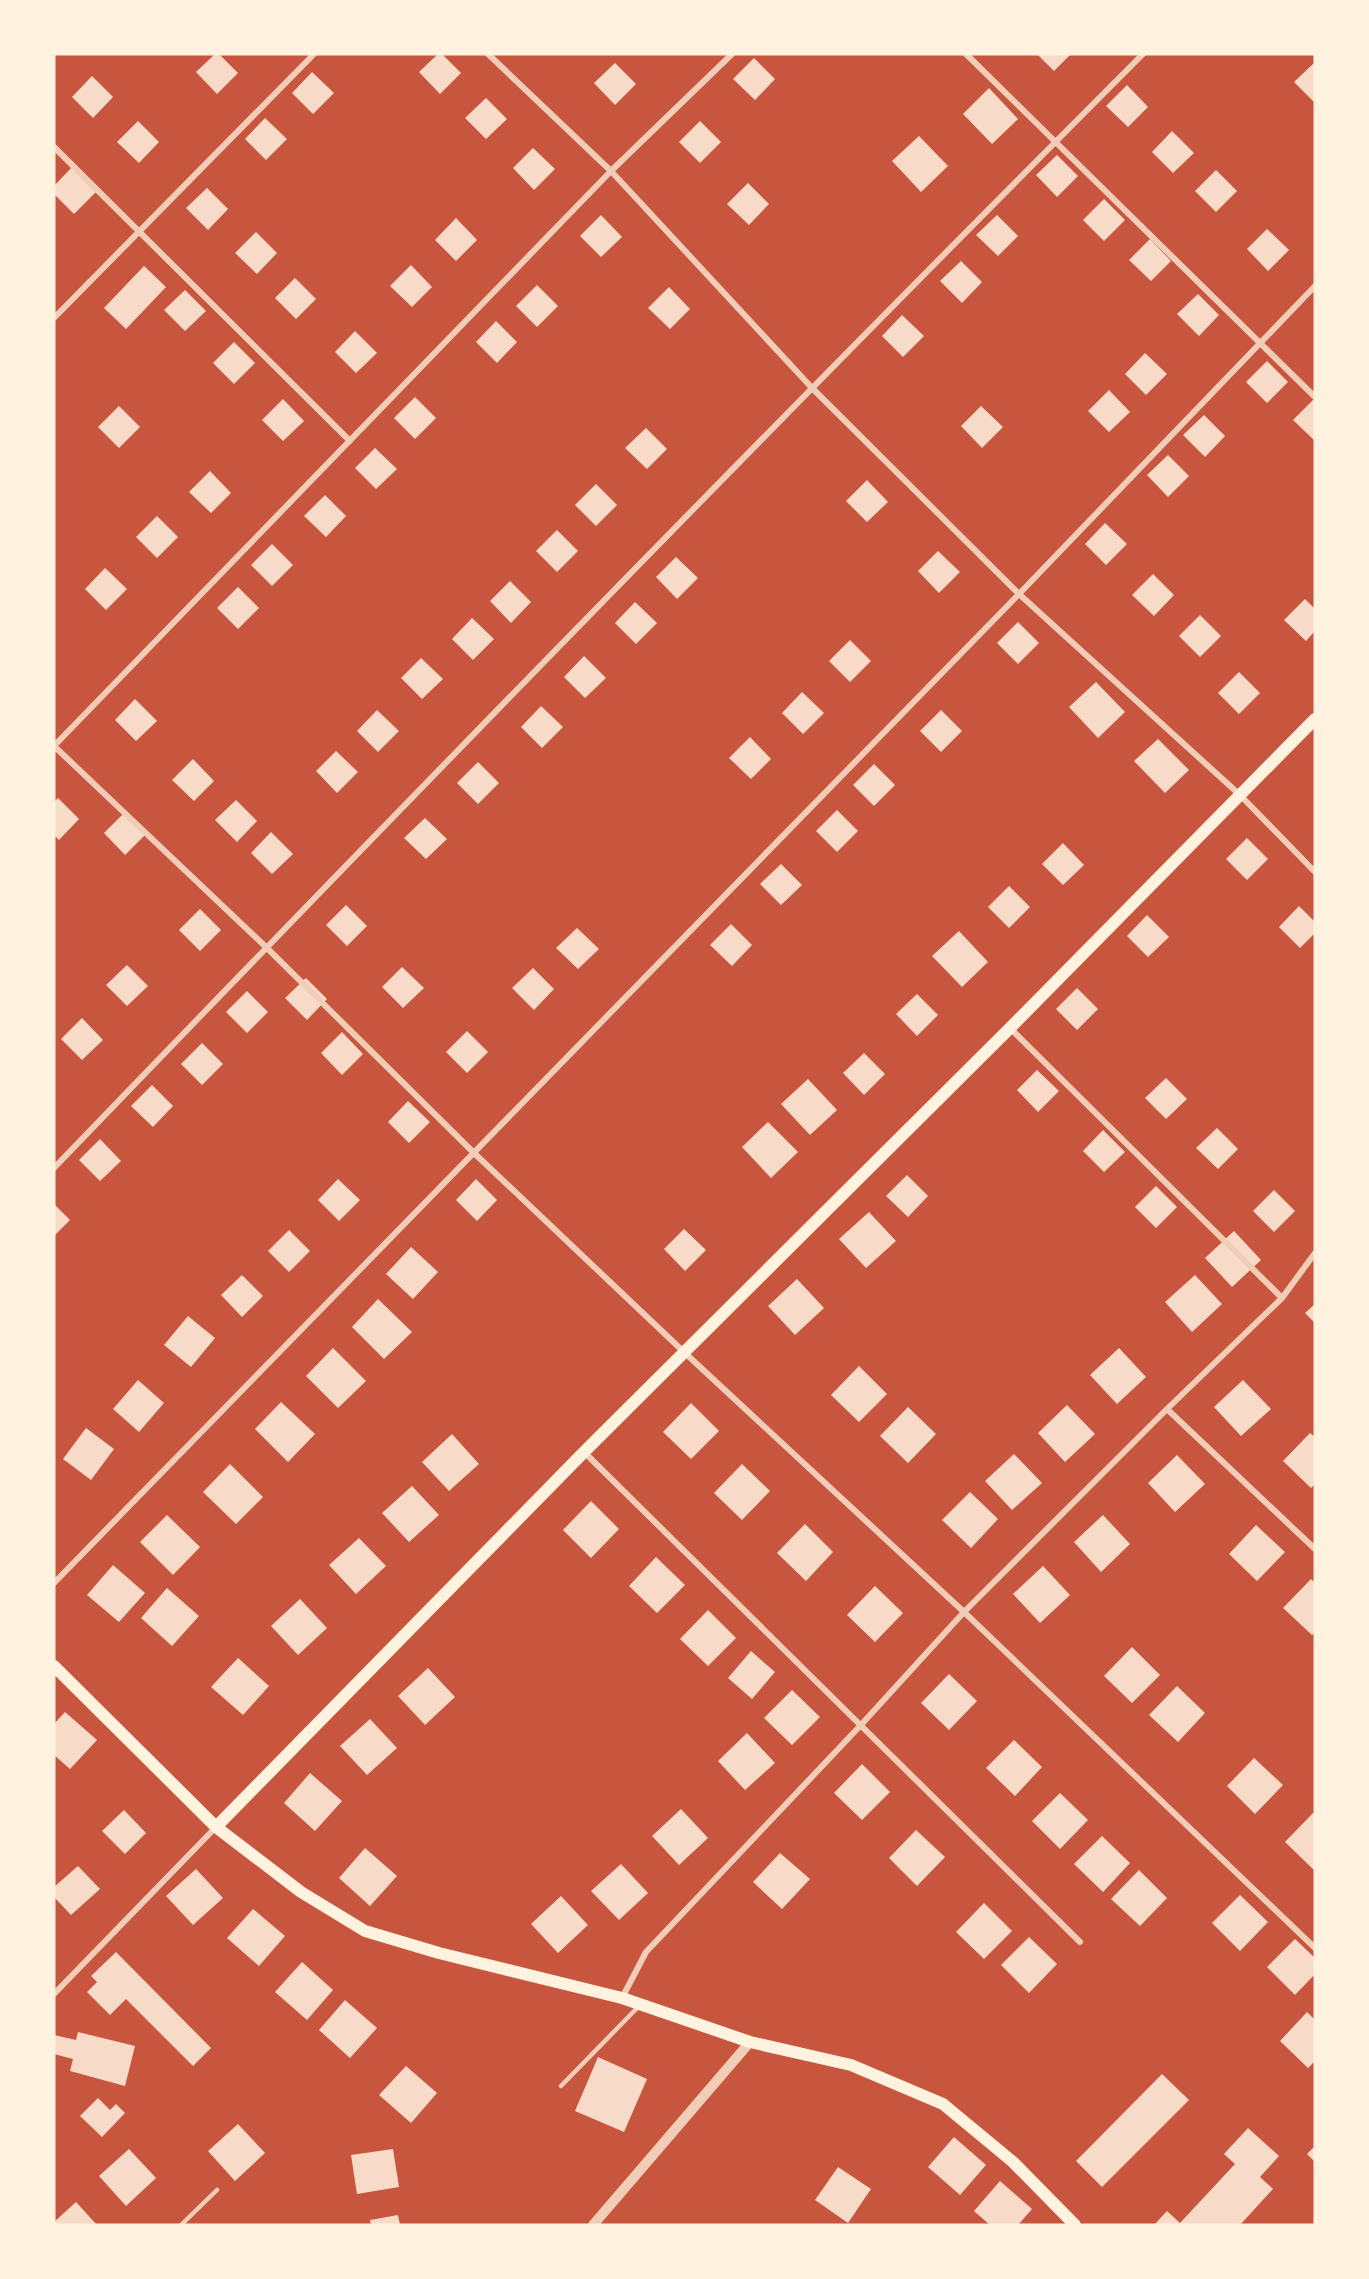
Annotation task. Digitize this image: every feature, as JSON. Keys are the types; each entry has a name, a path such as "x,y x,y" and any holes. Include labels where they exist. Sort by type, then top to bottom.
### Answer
{"main road":[{"path":"216,1827 584,1452 1010,1028 1315,719"},
{"path":"54,1666 216,1827 301,1892 365,1930 439,1953 622,1998 750,2042 850,2065 943,2104 1013,2162 1075,2225"}],"street":[{"path":"54,318 314,54"},
{"path":"488,54 611,171 812,388 1019,594 1240,795 1315,872"},
{"path":"732,54 611,171 54,746 266,947 474,1153 964,1612 1315,1948"},
{"path":"966,54 1315,397"},
{"path":"54,1168 266,947 812,388 1143,54"},
{"path":"54,147 350,441"},
{"path":"54,1583 1019,594 1315,286"},
{"path":"1010,1028 1282,1298"},
{"path":"622,1998 646,1952 861,1726 964,1612 1167,1409 1282,1298 1315,1253"},
{"path":"1167,1409 1315,1549"},
{"path":"584,1452 1080,1942"},
{"path":"54,1994 216,1827"},
{"path":"593,2225 750,2042"}],"lane":[{"path":"561,2086 640,2005"},
{"path":"181,2225 217,2190"}],"building":[{"path":"215,54 219,54 238,73 217,94 196,72"},
{"path":"438,54 442,54 461,73 440,94 419,72"},
{"path":"1037,54 1071,54 1054,71"},
{"path":"754,58 775,79 755,100 733,79"},
{"path":"1315,62 1315,103 1294,82"},
{"path":"615,63 636,84 615,105 594,83"},
{"path":"312,72 334,93 313,114 292,93"},
{"path":"92,76 113,97 93,118 72,97"},
{"path":"1127,85 1148,107 1128,127 1106,106"},
{"path":"989,88 1018,119 992,144 963,114"},
{"path":"486,98 507,119 486,139 465,118"},
{"path":"265,118 287,139 266,160 245,139"},
{"path":"138,121 159,142 139,163 117,142"},
{"path":"700,121 721,142 700,163 679,142"},
{"path":"1172,131 1194,153 1173,173 1152,152"},
{"path":"919,136 948,166 921,192 892,161"},
{"path":"533,148 555,169 534,190 513,168"},
{"path":"1057,155 1078,176 1057,197 1036,175"},
{"path":"72,167 97,191 74,214 54,194 54,186"},
{"path":"1216,170 1237,191 1216,212 1195,191"},
{"path":"748,183 769,204 749,225 727,204"},
{"path":"207,188 228,209 208,230 186,208"},
{"path":"1104,199 1125,220 1104,241 1083,220"},
{"path":"601,215 622,237 601,257 580,236"},
{"path":"997,215 1018,236 998,256 976,235"},
{"path":"456,218 477,240 456,261 435,240"},
{"path":"1267,229 1289,250 1268,271 1247,249"},
{"path":"256,232 277,253 257,274 235,253"},
{"path":"1150,239 1171,261 1151,281 1129,260"},
{"path":"961,261 982,282 962,303 940,281"},
{"path":"411,265 432,287 412,307 390,286"},
{"path":"144,266 166,287 126,329 104,308"},
{"path":"295,278 316,299 296,319 275,298"},
{"path":"537,285 558,306 537,327 516,306"},
{"path":"669,287 690,309 670,329 648,308"},
{"path":"185,290 206,311 185,331 164,310"},
{"path":"1198,294 1219,315 1199,336 1177,314"},
{"path":"902,315 924,336 903,357 882,336"},
{"path":"496,321 517,342 497,363 476,342"},
{"path":"355,331 377,353 356,373 335,352"},
{"path":"234,342 255,363 234,384 213,363"},
{"path":"1145,353 1167,374 1146,395 1125,374"},
{"path":"1267,361 1288,382 1267,403 1246,382"},
{"path":"1109,390 1130,412 1109,432 1088,411"},
{"path":"415,397 436,418 415,439 394,418"},
{"path":"1315,398 1315,441 1293,420"},
{"path":"283,399 304,421 283,441 262,420"},
{"path":"119,406 140,427 119,448 98,427"},
{"path":"981,406 1003,427 982,448 961,426"},
{"path":"1204,415 1225,436 1205,457 1183,435"},
{"path":"646,428 667,449 647,469 625,448"},
{"path":"375,448 397,469 376,489 355,468"},
{"path":"1168,455 1189,476 1168,497 1147,475"},
{"path":"210,471 231,493 211,513 189,492"},
{"path":"867,480 888,502 867,522 846,501"},
{"path":"596,484 617,505 596,526 575,505"},
{"path":"325,495 346,516 326,537 304,516"},
{"path":"157,516 178,537 157,558 136,537"},
{"path":"1105,523 1127,544 1106,565 1085,544"},
{"path":"557,530 578,551 557,572 536,551"},
{"path":"272,544 293,565 272,586 251,565"},
{"path":"938,551 960,572 939,593 918,571"},
{"path":"676,557 698,578 677,599 656,577"},
{"path":"105,568 127,589 106,610 85,589"},
{"path":"1153,574 1174,595 1154,616 1132,595"},
{"path":"510,581 531,602 511,623 490,601"},
{"path":"238,587 259,608 238,629 217,608"},
{"path":"1305,599 1315,609 1315,631 1306,641 1284,620"},
{"path":"635,602 657,623 636,644 615,623"},
{"path":"1200,615 1221,636 1200,657 1179,636"},
{"path":"472,618 494,639 473,660 452,639"},
{"path":"1018,622 1039,643 1018,664 997,643"},
{"path":"850,640 871,661 850,682 829,661"},
{"path":"584,656 606,678 585,698 564,677"},
{"path":"421,658 443,679 422,699 401,678"},
{"path":"1239,672 1260,693 1239,714 1218,693"},
{"path":"1096,682 1125,712 1098,738 1069,707"},
{"path":"802,692 824,713 803,734 782,713"},
{"path":"135,699 157,721 136,741 115,720"},
{"path":"541,706 563,727 542,748 521,727"},
{"path":"377,710 399,731 378,752 357,731"},
{"path":"941,710 962,731 941,752 920,731"},
{"path":"750,737 771,759 751,779 729,758"},
{"path":"1158,739 1189,770 1165,793 1134,761"},
{"path":"336,751 358,772 337,793 316,771"},
{"path":"193,759 214,781 194,801 172,780"},
{"path":"478,762 499,783 478,804 457,783"},
{"path":"874,764 895,785 874,806 853,785"},
{"path":"58,798 79,819 59,840 54,835 54,802"},
{"path":"236,800 257,821 237,842 215,820"},
{"path":"837,810 858,831 837,852 816,831"},
{"path":"124,813 146,834 125,855 104,833"},
{"path":"425,818 447,839 426,859 404,838"},
{"path":"271,832 293,854 272,874 251,853"},
{"path":"1247,838 1268,859 1247,880 1226,859"},
{"path":"1063,843 1084,865 1063,885 1042,864"},
{"path":"781,864 802,885 781,905 760,884"},
{"path":"1009,886 1030,907 1009,928 988,907"},
{"path":"346,905 367,926 347,946 326,925"},
{"path":"1299,906 1315,922 1315,933 1300,948 1279,927"},
{"path":"200,909 221,930 200,951 179,930"},
{"path":"1147,915 1169,937 1148,957 1127,936"},
{"path":"731,924 752,945 732,966 710,945"},
{"path":"577,928 599,949 578,969 556,948"},
{"path":"959,931 988,962 962,987 932,956"},
{"path":"127,965 148,986 127,1006 106,985"},
{"path":"402,967 424,988 403,1008 382,987"},
{"path":"533,968 554,989 534,1010 512,988"},
{"path":"306,978 327,999 307,1020 285,998"},
{"path":"1077,988 1098,1009 1077,1030 1056,1009"},
{"path":"247,991 268,1012 247,1033 226,1012"},
{"path":"917,994 938,1015 917,1036 896,1014"},
{"path":"82,1018 103,1040 82,1060 61,1039"},
{"path":"467,1031 488,1052 467,1073 446,1052"},
{"path":"342,1032 363,1054 342,1075 321,1053"},
{"path":"202,1043 223,1064 202,1085 181,1064"},
{"path":"864,1053 885,1074 864,1095 843,1073"},
{"path":"1037,1070 1059,1091 1038,1112 1017,1090"},
{"path":"1166,1078 1187,1099 1166,1119 1145,1098"},
{"path":"808,1079 837,1110 810,1135 781,1104"},
{"path":"152,1085 173,1106 153,1127 131,1106"},
{"path":"408,1101 430,1122 409,1143 388,1122"},
{"path":"768,1122 798,1152 771,1178 742,1147"},
{"path":"1217,1128 1238,1149 1218,1169 1196,1148"},
{"path":"1103,1130 1125,1152 1104,1172 1083,1151"},
{"path":"100,1139 121,1161 100,1181 79,1160"},
{"path":"907,1175 928,1196 908,1217 886,1196"},
{"path":"338,1179 360,1200 339,1221 318,1200"},
{"path":"476,1179 497,1200 477,1221 456,1200"},
{"path":"1156,1186 1177,1207 1156,1228 1135,1207"},
{"path":"1274,1190 1295,1211 1274,1232 1253,1211"},
{"path":"54,1204 70,1220 54,1236"},
{"path":"869,1212 896,1241 866,1268 839,1239"},
{"path":"684,1229 706,1250 685,1271 664,1249"},
{"path":"289,1230 310,1251 289,1272 268,1251"},
{"path":"1234,1231 1261,1260 1232,1287 1205,1258"},
{"path":"411,1247 438,1272 413,1299 386,1274"},
{"path":"242,1275 263,1296 242,1317 221,1295"},
{"path":"1195,1275 1222,1304 1192,1332 1165,1302"},
{"path":"797,1279 824,1308 795,1335 768,1306"},
{"path":"378,1299 412,1332 384,1359 352,1327"},
{"path":"1315,1304 1315,1323 1305,1313"},
{"path":"188,1316 215,1338 191,1367 164,1345"},
{"path":"333,1348 366,1381 338,1408 306,1376"},
{"path":"1119,1348 1146,1377 1117,1404 1090,1375"},
{"path":"859,1366 887,1394 859,1422 831,1395"},
{"path":"138,1380 164,1403 139,1432 113,1409"},
{"path":"1243,1380 1271,1409 1241,1436 1214,1407"},
{"path":"281,1402 315,1434 288,1462 255,1429"},
{"path":"691,1403 719,1431 691,1459 663,1432"},
{"path":"1067,1405 1095,1434 1065,1462 1038,1433"},
{"path":"908,1407 936,1434 908,1463 880,1436"},
{"path":"86,1428 114,1449 91,1480 63,1459"},
{"path":"1310,1433 1315,1437 1315,1484 1311,1488 1283,1461"},
{"path":"452,1434 479,1464 449,1491 422,1462"},
{"path":"1014,1454 1042,1483 1012,1510 985,1481"},
{"path":"1177,1455 1205,1484 1175,1512 1148,1483"},
{"path":"230,1464 263,1497 236,1524 203,1492"},
{"path":"742,1464 770,1491 742,1520 714,1493"},
{"path":"412,1486 439,1515 409,1542 382,1513"},
{"path":"970,1492 998,1519 971,1548 942,1520"},
{"path":"591,1501 619,1529 591,1558 563,1530"},
{"path":"167,1515 200,1547 173,1575 140,1542"},
{"path":"1103,1515 1130,1544 1101,1572 1074,1542"},
{"path":"805,1524 833,1552 806,1581 777,1553"},
{"path":"1256,1525 1285,1552 1257,1581 1229,1554"},
{"path":"359,1538 386,1566 356,1594 329,1565"},
{"path":"656,1557 685,1585 657,1613 629,1586"},
{"path":"113,1565 145,1593 119,1622 87,1595"},
{"path":"1043,1566 1070,1595 1040,1623 1013,1594"},
{"path":"1311,1579 1315,1583 1315,1632 1312,1635 1283,1608"},
{"path":"875,1586 903,1613 875,1642 847,1615"},
{"path":"167,1588 199,1616 172,1646 141,1618"},
{"path":"300,1599 327,1628 298,1655 271,1626"},
{"path":"708,1610 736,1638 708,1666 680,1639"},
{"path":"1132,1647 1160,1675 1132,1703 1104,1676"},
{"path":"751,1651 775,1672 752,1699 728,1678"},
{"path":"238,1658 269,1686 243,1715 211,1687"},
{"path":"428,1668 455,1697 425,1725 398,1696"},
{"path":"949,1674 977,1701 949,1730 921,1703"},
{"path":"1177,1686 1205,1713 1178,1742 1149,1715"},
{"path":"792,1690 820,1717 792,1745 764,1718"},
{"path":"65,1712 97,1740 70,1769 54,1755 54,1724"},
{"path":"370,1719 397,1748 367,1775 340,1746"},
{"path":"747,1733 775,1763 745,1790 718,1761"},
{"path":"1014,1740 1042,1767 1015,1796 986,1768"},
{"path":"1254,1758 1283,1785 1255,1814 1227,1786"},
{"path":"862,1764 890,1792 862,1820 834,1793"},
{"path":"310,1773 342,1801 315,1831 284,1803"},
{"path":"1060,1793 1088,1820 1060,1849 1032,1821"},
{"path":"681,1809 708,1838 679,1865 652,1836"},
{"path":"124,1810 146,1833 125,1854 102,1831"},
{"path":"1313,1813 1315,1815 1314,1870 1285,1842"},
{"path":"916,1830 945,1857 917,1886 889,1858"},
{"path":"1102,1836 1130,1863 1103,1892 1074,1864"},
{"path":"365,1848 397,1876 370,1906 339,1878"},
{"path":"780,1853 810,1879 782,1909 753,1882"},
{"path":"621,1864 648,1893 619,1920 591,1891"},
{"path":"78,1866 100,1889 71,1915 54,1897 54,1887"},
{"path":"196,1869 223,1898 193,1925 166,1896"},
{"path":"1139,1870 1167,1898 1140,1926 1111,1899"},
{"path":"1240,1895 1268,1922 1240,1951 1212,1923"},
{"path":"561,1896 588,1925 558,1953 531,1924"},
{"path":"984,1903 1012,1931 984,1959 956,1932"},
{"path":"253,1909 285,1936 259,1966 227,1938"},
{"path":"1029,1937 1057,1964 1029,1993 1001,1965"},
{"path":"1295,1939 1315,1958 1315,1974 1295,1995 1267,1967"},
{"path":"116,1952 211,2048 193,2066 126,1999 110,2015 87,1992 97,1982 91,1976"},
{"path":"302,1962 333,1990 307,2020 275,1992"},
{"path":"345,2000 377,2028 350,2058 319,2030"},
{"path":"1307,2012 1315,2020 1315,2061 1308,2068 1280,2041"},
{"path":"78,2032 135,2046 125,2086 70,2071 73,2059 54,2054 54,2035 76,2040"},
{"path":"598,2057 647,2079 624,2132 575,2111"},
{"path":"406,2066 437,2093 411,2123 379,2095"},
{"path":"1162,2074 1189,2100 1102,2187 1076,2161"},
{"path":"98,2098 110,2110 116,2104 125,2113 102,2137 80,2116"},
{"path":"238,2124 265,2153 235,2181 208,2151"},
{"path":"1248,2128 1279,2156 1260,2177 1273,2189 1240,2225 1154,2225 1167,2211 1180,2223 1235,2164 1224,2154"},
{"path":"954,2137 986,2165 960,2195 928,2167"},
{"path":"1315,2146 1315,2162 1307,2154"},
{"path":"129,2149 156,2178 126,2206 99,2176"},
{"path":"393,2149 399,2187 357,2194 351,2155"},
{"path":"838,2167 871,2189 848,2223 815,2200"},
{"path":"1000,2181 1032,2209 1018,2225 990,2225 974,2211"},
{"path":"76,2202 97,2225 54,2225 54,2222"},
{"path":"398,2215 400,2225 371,2225 370,2220"}]}
